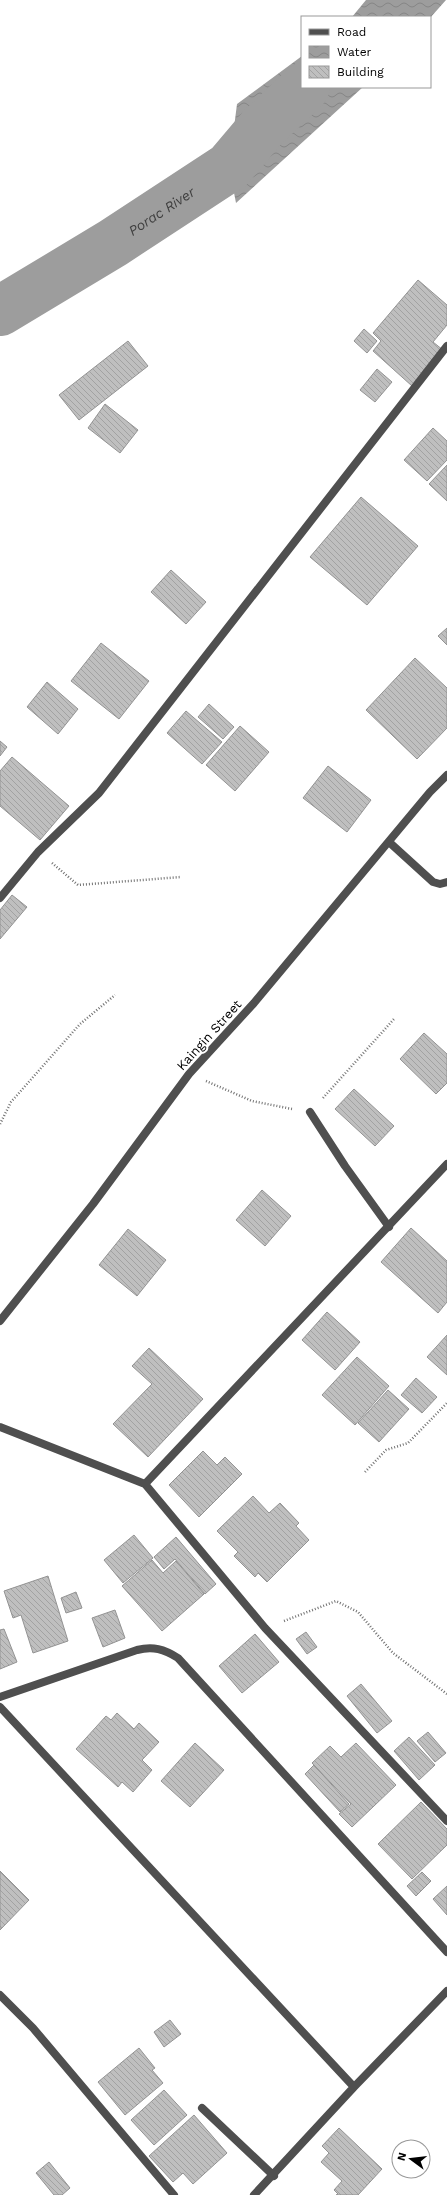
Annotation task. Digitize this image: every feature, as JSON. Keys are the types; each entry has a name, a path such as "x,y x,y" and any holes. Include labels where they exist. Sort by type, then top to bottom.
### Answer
{"street":[{"path":"0,898 38,852 99,793 447,346"},
{"name":"Kaingin Street","path":"0,1321 93,1204 189,1074 254,1003 447,775"},
{"path":"389,842 433,882 440,884 447,882"},
{"path":"310,1112 345,1166 389,1227"},
{"path":"145,1484 447,1164"},
{"path":"0,1427 145,1484 265,1628 447,1821"},
{"path":"0,1697 137,1650 150,1647 166,1651 178,1658 447,1952"},
{"path":"0,1707 354,2087"},
{"path":"254,2195 274,2176 354,2087 447,1991"},
{"path":"0,1995 32,2028 174,2195"},
{"path":"202,2108 274,2176"}],"path":[{"path":"38,852 78,884 181,878"},
{"path":"0,1124 11,1102 69,1036 80,1024 115,995"},
{"path":"189,1074 252,1101 310,1112 394,1019"},
{"path":"365,1472 386,1450 408,1443 447,1403"},
{"path":"265,1628 336,1602 358,1612 393,1653 447,1694"}],"water":[{"path":"366,0 446,0 431,17 353,16"},
{"path":"301,57 301,88 362,88 236,203 229,167 237,104"}],"building":[{"path":"418,280 447,305 447,325 433,342 443,350 412,386 373,351 381,341 373,333"},
{"path":"364,329 377,341 367,353 354,341"},
{"path":"128,341 148,366 79,420 59,395"},
{"path":"377,369 392,382 375,402 360,390"},
{"path":"105,404 138,430 120,453 88,428"},
{"path":"433,428 447,441 447,460 427,481 404,460"},
{"path":"447,465 447,501 429,484"},
{"path":"361,497 418,546 367,605 310,557"},
{"path":"171,570 206,602 186,624 151,592"},
{"path":"447,628 447,645 438,636"},
{"path":"101,643 149,681 119,719 71,681"},
{"path":"415,658 447,688 447,728 417,759 366,710"},
{"path":"47,682 78,709 58,734 27,707"},
{"path":"209,704 234,727 223,739 198,717"},
{"path":"186,711 222,742 202,764 167,733"},
{"path":"240,726 269,752 235,791 206,765"},
{"path":"0,741 7,747 0,756"},
{"path":"12,757 69,806 40,840 0,806 0,771"},
{"path":"328,766 371,800 347,832 303,798"},
{"path":"12,895 27,907 0,939 0,910"},
{"path":"424,1033 447,1054 447,1083 436,1094 400,1059"},
{"path":"354,1089 394,1126 375,1146 335,1109"},
{"path":"262,1190 291,1216 265,1246 236,1220"},
{"path":"411,1228 447,1261 447,1302 438,1313 381,1262"},
{"path":"128,1229 166,1260 137,1296 99,1265"},
{"path":"327,1312 360,1342 335,1370 302,1340"},
{"path":"447,1335 447,1375 427,1357"},
{"path":"149,1348 203,1399 148,1457 113,1424 152,1384 132,1366"},
{"path":"357,1357 389,1386 355,1425 322,1395"},
{"path":"416,1378 437,1397 422,1413 401,1395"},
{"path":"388,1390 409,1409 379,1442 358,1423"},
{"path":"203,1451 217,1465 225,1457 242,1474 199,1517 169,1485"},
{"path":"253,1496 269,1513 280,1503 299,1523 296,1526 309,1540 267,1582 258,1573 255,1577 234,1556 238,1552 217,1531"},
{"path":"134,1535 153,1558 123,1583 104,1560"},
{"path":"176,1537 216,1584 205,1594 175,1559 164,1569 154,1557"},
{"path":"152,1560 163,1573 176,1561 204,1594 162,1631 122,1586"},
{"path":"48,1576 68,1641 33,1653 21,1615 13,1618 4,1591"},
{"path":"76,1592 82,1608 66,1613 61,1598"},
{"path":"115,1610 125,1638 103,1647 92,1618"},
{"path":"4,1629 17,1662 0,1669 0,1630"},
{"path":"306,1632 317,1647 307,1654 296,1639"},
{"path":"255,1634 279,1662 242,1693 219,1666"},
{"path":"361,1684 392,1721 377,1733 347,1696"},
{"path":"117,1713 134,1729 139,1723 159,1742 142,1760 152,1770 133,1792 122,1782 118,1787 76,1749 106,1716 111,1720"},
{"path":"428,1732 446,1753 435,1762 417,1741"},
{"path":"409,1737 435,1765 419,1780 394,1751"},
{"path":"195,1743 224,1770 190,1807 161,1781"},
{"path":"356,1743 396,1785 352,1827 339,1814 351,1804 312,1763 330,1746 341,1757"},
{"path":"314,1765 349,1804 340,1812 305,1774"},
{"path":"421,1802 447,1829 447,1845 412,1879 378,1844"},
{"path":"0,1871 29,1900 0,1930"},
{"path":"422,1872 431,1881 416,1896 407,1886"},
{"path":"447,1886 447,1915 433,1899"},
{"path":"170,2020 181,2034 164,2047 154,2032"},
{"path":"139,2048 155,2068 152,2070 163,2083 125,2115 98,2082"},
{"path":"164,2090 187,2115 154,2145 131,2120"},
{"path":"194,2115 227,2153 193,2184 183,2173 173,2182 149,2156"},
{"path":"339,2128 382,2169 358,2195 336,2195 338,2194 334,2190 342,2181 321,2162 329,2153 322,2146"},
{"path":"49,2162 70,2188 62,2195 54,2195 36,2173"}],"waterway":[{"name":"Porac River","path":"0,311 113,243 229,167 262,128 304,88"}]}
